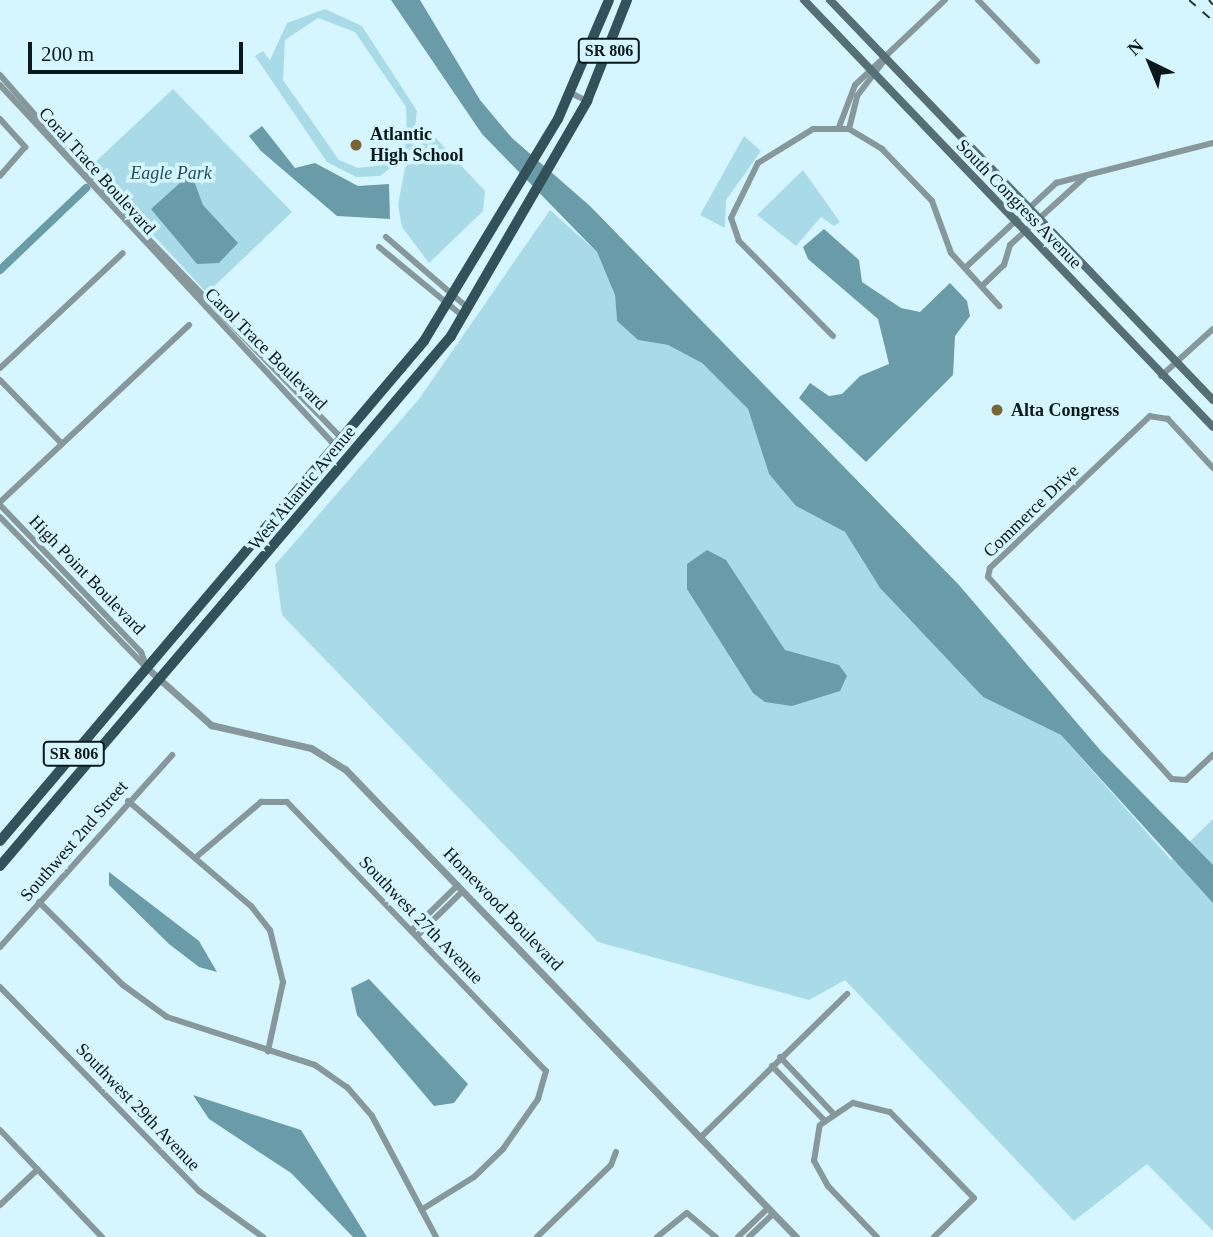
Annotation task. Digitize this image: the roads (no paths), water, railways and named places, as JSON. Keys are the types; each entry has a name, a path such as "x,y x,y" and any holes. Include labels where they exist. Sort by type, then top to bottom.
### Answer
{"main road":[{"name":"West Atlantic Avenue","path":"0,841 339,442 452,302 571,93 609,0"},
{"name":"West Atlantic Avenue","path":"0,866 334,475 467,313 587,101 627,0"},
{"name":"South Congress Avenue","path":"804,0 1013,223 1213,428"},
{"name":"South Congress Avenue","path":"830,0 1213,400"},
{"path":"334,475 339,442"},
{"path":"0,847 9,855"}],"street":[{"path":"849,129 857,96 885,57 945,0"},
{"path":"978,0 1037,61"},
{"path":"839,127 850,93 873,74"},
{"name":"Coral Trace Boulevard","path":"0,75 178,269"},
{"name":"Coral Trace Boulevard","path":"0,85 172,275"},
{"path":"571,93 587,101"},
{"path":"0,119 23,142 22,156 0,176"},
{"path":"833,336 739,241 731,218 747,178 775,148 813,129 849,129 882,149 928,195 951,253 999,306"},
{"path":"965,268 1027,207 1056,183 1213,143"},
{"path":"982,286 1023,233 1086,176"},
{"path":"386,237 452,302"},
{"path":"379,247 467,313"},
{"path":"0,368 123,253"},
{"name":"Carol Trace Boulevard","path":"178,269 339,442"},
{"name":"Carol Trace Boulevard","path":"172,275 339,442"},
{"name":"High Point Boulevard","path":"147,668 141,652 0,504 189,325"},
{"path":"1161,376 1213,329"},
{"path":"0,380 62,444"},
{"name":"Commerce Drive","path":"1213,468 1168,419 1150,416 990,568 988,577 1172,779 1186,780 1213,755"},
{"name":"High Point Boulevard","path":"0,517 147,668"},
{"name":"Homewood Boulevard","path":"147,668 197,716 226,732 311,748 335,761 461,888 796,1237"},
{"name":"Southwest 2nd Street","path":"0,947 172,755"},
{"name":"Southwest 27th Avenue","path":"195,858 266,799 292,805 547,1076 503,1149 465,1184 421,1210"},
{"path":"128,801 251,906 278,948 283,993 268,1051"},
{"path":"414,933 461,888"},
{"path":"39,902 154,1009 199,1032 268,1051 324,1071 359,1098 436,1237"},
{"name":"Southwest 29th Avenue","path":"0,987 199,1191 263,1237"},
{"path":"700,1138 847,994"},
{"path":"780,1057 828,1116"},
{"path":"772,1066 828,1116"},
{"path":"877,1237 817,1171 813,1146 828,1116 860,1102 884,1108 974,1198 934,1237"},
{"path":"0,1130 102,1237"},
{"path":"537,1237 611,1166 616,1152"},
{"path":"0,1205 38,1170"},
{"path":"738,1237 771,1211"},
{"path":"749,1237 771,1211"},
{"path":"657,1237 687,1213 716,1237"}],"waterway":[{"path":"0,270 86,188"}],"railway":[{"path":"1189,0 1213,21"},
{"path":"1209,0 1213,5"}],"place":[{"name":"Atlantic High School","path":"356,145"},
{"name":"Alta Congress","path":"997,410"}],"park label":[{"name":"Eagle Park","path":"171,173"}]}
